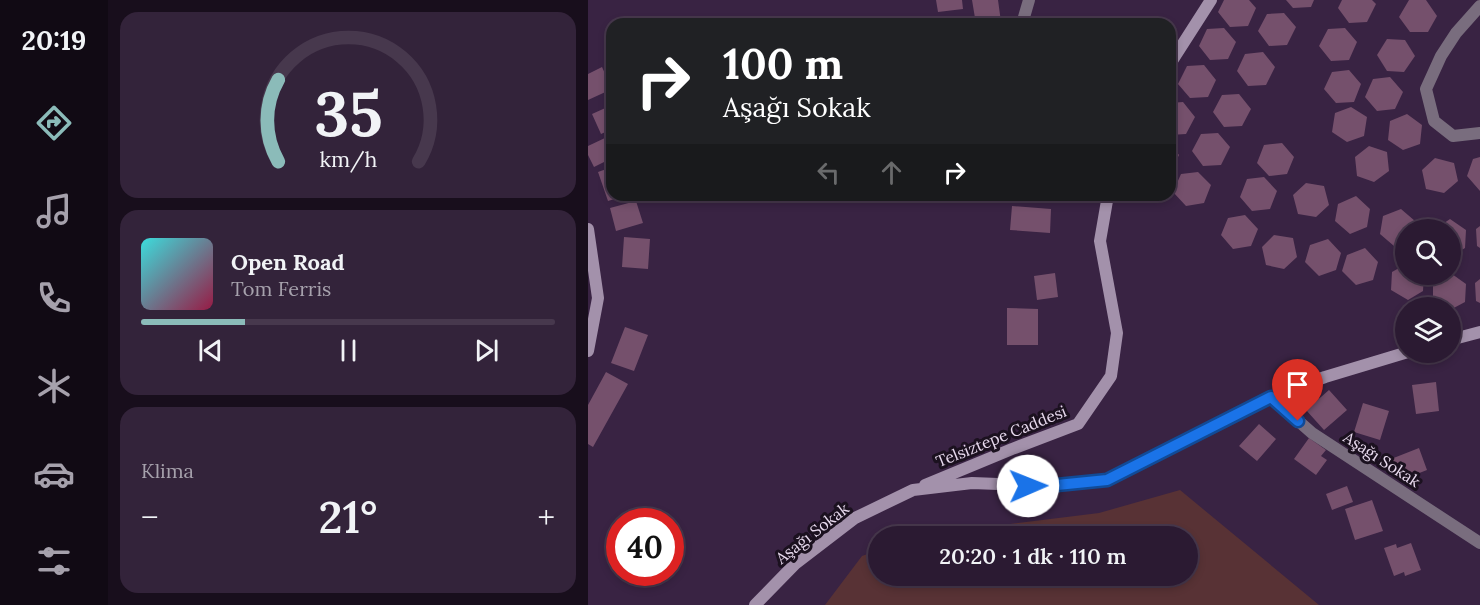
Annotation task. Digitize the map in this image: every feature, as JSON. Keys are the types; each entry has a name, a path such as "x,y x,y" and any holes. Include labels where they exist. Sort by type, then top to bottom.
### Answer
{"street":[{"path":"1024,18 1029,0"},
{"path":"1176,55 1211,0"},
{"path":"1480,6 1456,33 1441,56 1426,89 1434,121 1453,136 1480,133"},
{"name":"Telsiztepe Caddesi","path":"913,490 1078,424 1111,376 1117,333 1100,241 1107,201"},
{"path":"588,351 598,298 589,232"},
{"path":"1461,337 1480,332"},
{"name":"Aşağı Sokak","path":"755,605 795,564 855,518 913,490 972,483 1047,486 1107,480 1271,397 1324,377 1395,356"},
{"name":"Aşağı Sokak","path":"1271,397 1311,433 1480,543"}],"shaded area":[{"path":"1180,490 1319,605 825,605 862,556 868,554 868,586 1198,586 1198,526 994,526 1099,513"}],"building":[{"path":"936,0 962,0 963,9 938,12"},
{"path":"972,0 998,0 1000,18 975,18"},
{"path":"1224,0 1249,0 1256,8 1248,26 1230,27 1218,12"},
{"path":"1286,0 1314,0 1311,7 1293,8"},
{"path":"1342,0 1372,0 1376,4 1367,22 1349,23 1338,8"},
{"path":"1409,0 1426,0 1437,16 1428,32 1410,32 1399,17"},
{"path":"1284,13 1296,27 1287,45 1269,46 1258,31 1267,14"},
{"path":"1224,28 1236,42 1228,59 1210,60 1199,46 1207,29"},
{"path":"1345,28 1357,42 1349,60 1331,61 1319,46 1328,29"},
{"path":"1387,39 1405,40 1415,56 1404,72 1387,71 1377,55"},
{"path":"1263,52 1275,67 1266,85 1248,86 1237,71 1245,54"},
{"path":"1204,65 1216,80 1208,97 1190,98 1178,84 1187,66"},
{"path":"602,67 606,76 606,92 588,100 588,74"},
{"path":"1349,70 1361,84 1354,102 1336,103 1324,89 1332,72"},
{"path":"1390,77 1403,92 1395,109 1377,111 1365,97 1373,79"},
{"path":"1239,94 1251,109 1242,126 1224,127 1213,112 1222,95"},
{"path":"1183,102 1195,117 1186,134 1176,135 1176,103"},
{"path":"1351,107 1367,117 1364,136 1347,142 1332,132 1335,113"},
{"path":"606,108 606,132 601,134 592,114"},
{"path":"1407,114 1422,125 1420,144 1403,150 1388,140 1390,121"},
{"path":"1218,133 1230,147 1221,165 1203,166 1192,151 1201,134"},
{"path":"606,137 606,161 594,167 588,155 588,146"},
{"path":"1282,143 1294,157 1287,174 1269,176 1257,163 1264,145"},
{"path":"1369,146 1387,152 1389,171 1374,182 1357,176 1355,157"},
{"path":"1480,157 1480,191 1467,176 1473,159"},
{"path":"1435,158 1454,163 1458,181 1444,193 1426,189 1422,170"},
{"path":"606,169 606,195 598,172"},
{"path":"1198,172 1211,185 1204,203 1186,206 1176,195 1176,185 1181,174"},
{"path":"1264,177 1277,191 1270,209 1252,211 1240,197 1247,179"},
{"path":"1306,183 1324,186 1329,205 1316,217 1298,214 1293,195"},
{"path":"1356,196 1370,209 1367,227 1350,234 1335,221 1338,204"},
{"path":"636,201 643,223 616,231 610,208"},
{"path":"1012,206 1051,209 1050,233 1010,230"},
{"path":"1401,209 1413,219 1395,219 1395,246 1380,234 1383,216"},
{"path":"1245,215 1258,229 1251,246 1233,249 1221,235 1228,218"},
{"path":"1480,226 1480,248 1477,246 1476,229"},
{"path":"1461,227 1466,230 1465,248 1461,250"},
{"path":"1274,235 1293,238 1297,257 1284,269 1266,265 1262,247"},
{"path":"624,237 650,239 648,269 622,267"},
{"path":"1328,239 1341,253 1336,270 1319,276 1305,262 1310,245"},
{"path":"1365,248 1378,262 1373,280 1356,285 1342,271 1347,255"},
{"path":"1395,270 1395,285 1423,285 1423,291 1413,297 1403,297 1391,290 1392,272"},
{"path":"1055,273 1058,297 1037,300 1034,276"},
{"path":"1480,279 1480,303 1476,301 1475,283"},
{"path":"1461,280 1466,284 1465,302 1461,304 1461,297 1433,297 1433,285 1461,285"},
{"path":"1007,308 1038,309 1038,345 1007,345"},
{"path":"625,327 648,335 634,371 611,363"},
{"path":"606,372 628,384 593,447 588,444 588,405"},
{"path":"1436,382 1439,411 1416,414 1412,385"},
{"path":"1329,390 1347,410 1324,430 1306,410"},
{"path":"1363,403 1389,411 1380,440 1354,432"},
{"path":"1259,424 1276,439 1257,461 1239,446"},
{"path":"1309,438 1326,450 1321,456 1327,460 1316,475 1294,459"},
{"path":"1419,448 1427,470 1399,481 1391,459"},
{"path":"1347,486 1353,502 1332,510 1326,494"},
{"path":"1372,500 1383,531 1355,540 1345,509"},
{"path":"1411,543 1421,570 1405,576 1404,572 1394,576 1384,548 1396,544 1397,548"}],"route":[{"path":"1028,486 1107,480 1182,440 1271,397 1298,421"}]}
